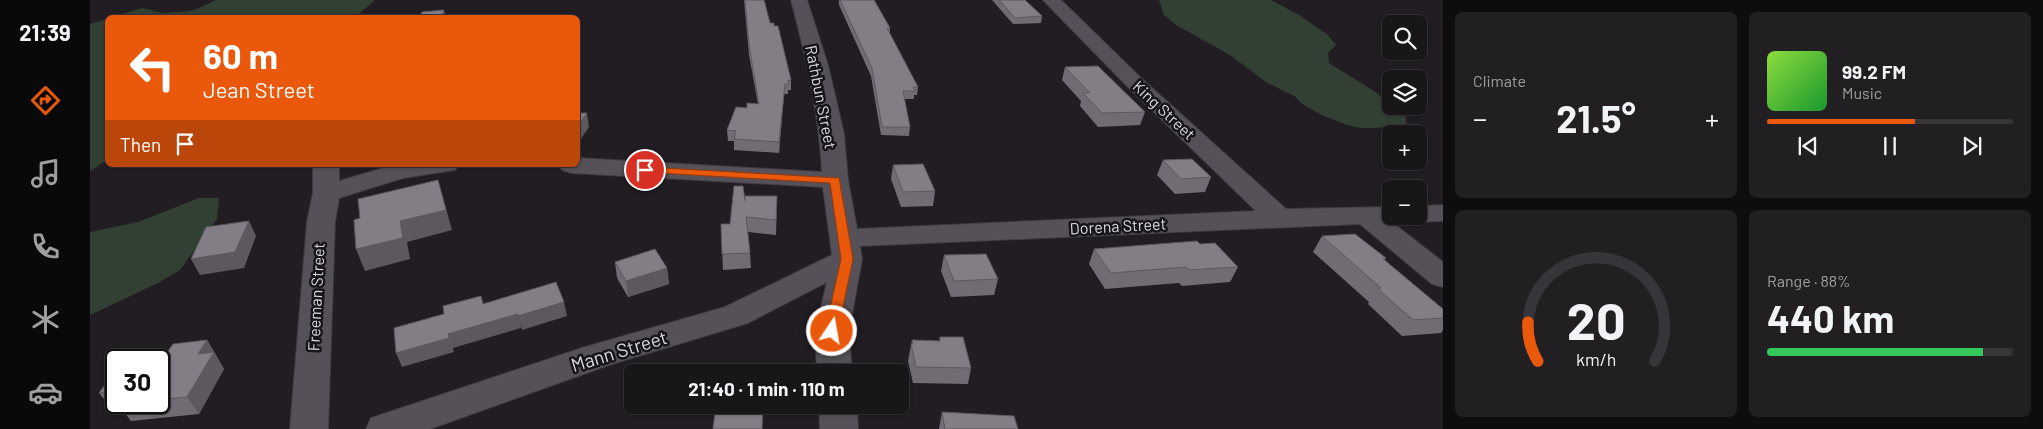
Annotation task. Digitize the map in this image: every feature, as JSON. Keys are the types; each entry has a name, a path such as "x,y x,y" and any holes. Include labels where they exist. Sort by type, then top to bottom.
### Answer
{"street":[{"name":"Rathbun Street","path":"799,0 818,65 832,134 835,180 846,249 832,331 834,364"},
{"name":"King Street","path":"1051,0 1133,81 1279,218"},
{"path":"580,166 835,180"},
{"path":"326,179 431,167"},
{"name":"Freeman Street","path":"309,429 320,222 326,179"},
{"path":"1427,214 1443,213"},
{"path":"1379,216 1443,277"},
{"name":"Dorena Street","path":"846,249 1279,218 1379,216"},
{"name":"Mann Street","path":"385,429 597,356 736,315 846,249"},
{"path":"839,414 840,429"}],"green space":[{"path":"216,0 375,0 357,15 119,15 142,8 163,13 197,9"},
{"path":"1159,0 1271,0 1299,15 1328,35 1336,45 1328,53 1329,63 1382,98 1382,115 1404,115 1406,117 1406,125 1382,125 1382,127 1362,128 1337,121 1316,112 1296,97 1266,82 1230,55 1176,25 1164,15"},
{"path":"105,20 105,161 90,171 90,24"},
{"path":"199,198 219,198 217,219 180,270 158,283 90,315 90,232 138,222"}],"building":[{"path":"745,0 764,0 770,23 778,26 791,80 788,80 789,84 785,84 779,142 734,139 736,131 727,130 736,107 747,108 747,103 759,104 749,45"},
{"path":"840,0 874,0 890,28 887,28 918,87 913,87 915,91 903,91 910,127 882,127 872,68"},
{"path":"999,0 1025,0 1042,16 1015,18"},
{"path":"444,10 442,15 420,15 422,12"},
{"path":"1098,66 1145,112 1102,113 1083,93 1090,93 1065,67"},
{"path":"580,113 587,113 580,123"},
{"path":"1192,159 1211,177 1181,179 1163,160"},
{"path":"923,164 935,191 903,192 893,165"},
{"path":"438,180 446,210 400,221 403,238 356,249 354,220 360,218 358,199"},
{"path":"734,186 743,186 745,201 745,196 777,196 776,220 746,217 750,253 722,254 721,224 730,224"},
{"path":"249,221 235,252 191,259 206,227"},
{"path":"1355,234 1386,258 1383,259 1443,309 1443,318 1413,320 1378,289 1381,288 1322,236"},
{"path":"1197,241 1200,244 1215,243 1238,267 1189,270 1186,267 1111,273 1094,249"},
{"path":"655,249 667,268 626,281 615,262"},
{"path":"986,254 998,279 954,281 944,255"},
{"path":"556,282 564,302 448,334 449,338 396,353 394,328 444,314 443,306 481,296 483,304"},
{"path":"940,337 963,337 971,368 916,367 911,344 913,344 912,340 940,341"},
{"path":"207,340 198,354 214,352 187,397 170,399 170,349 173,344"},
{"path":"105,385 105,392 99,393"},
{"path":"942,412 1014,416 1018,429 945,429"},
{"path":"715,414 763,414 762,429 713,429"}],"route":[{"path":"645,170 835,180 847,259 832,331"}]}
